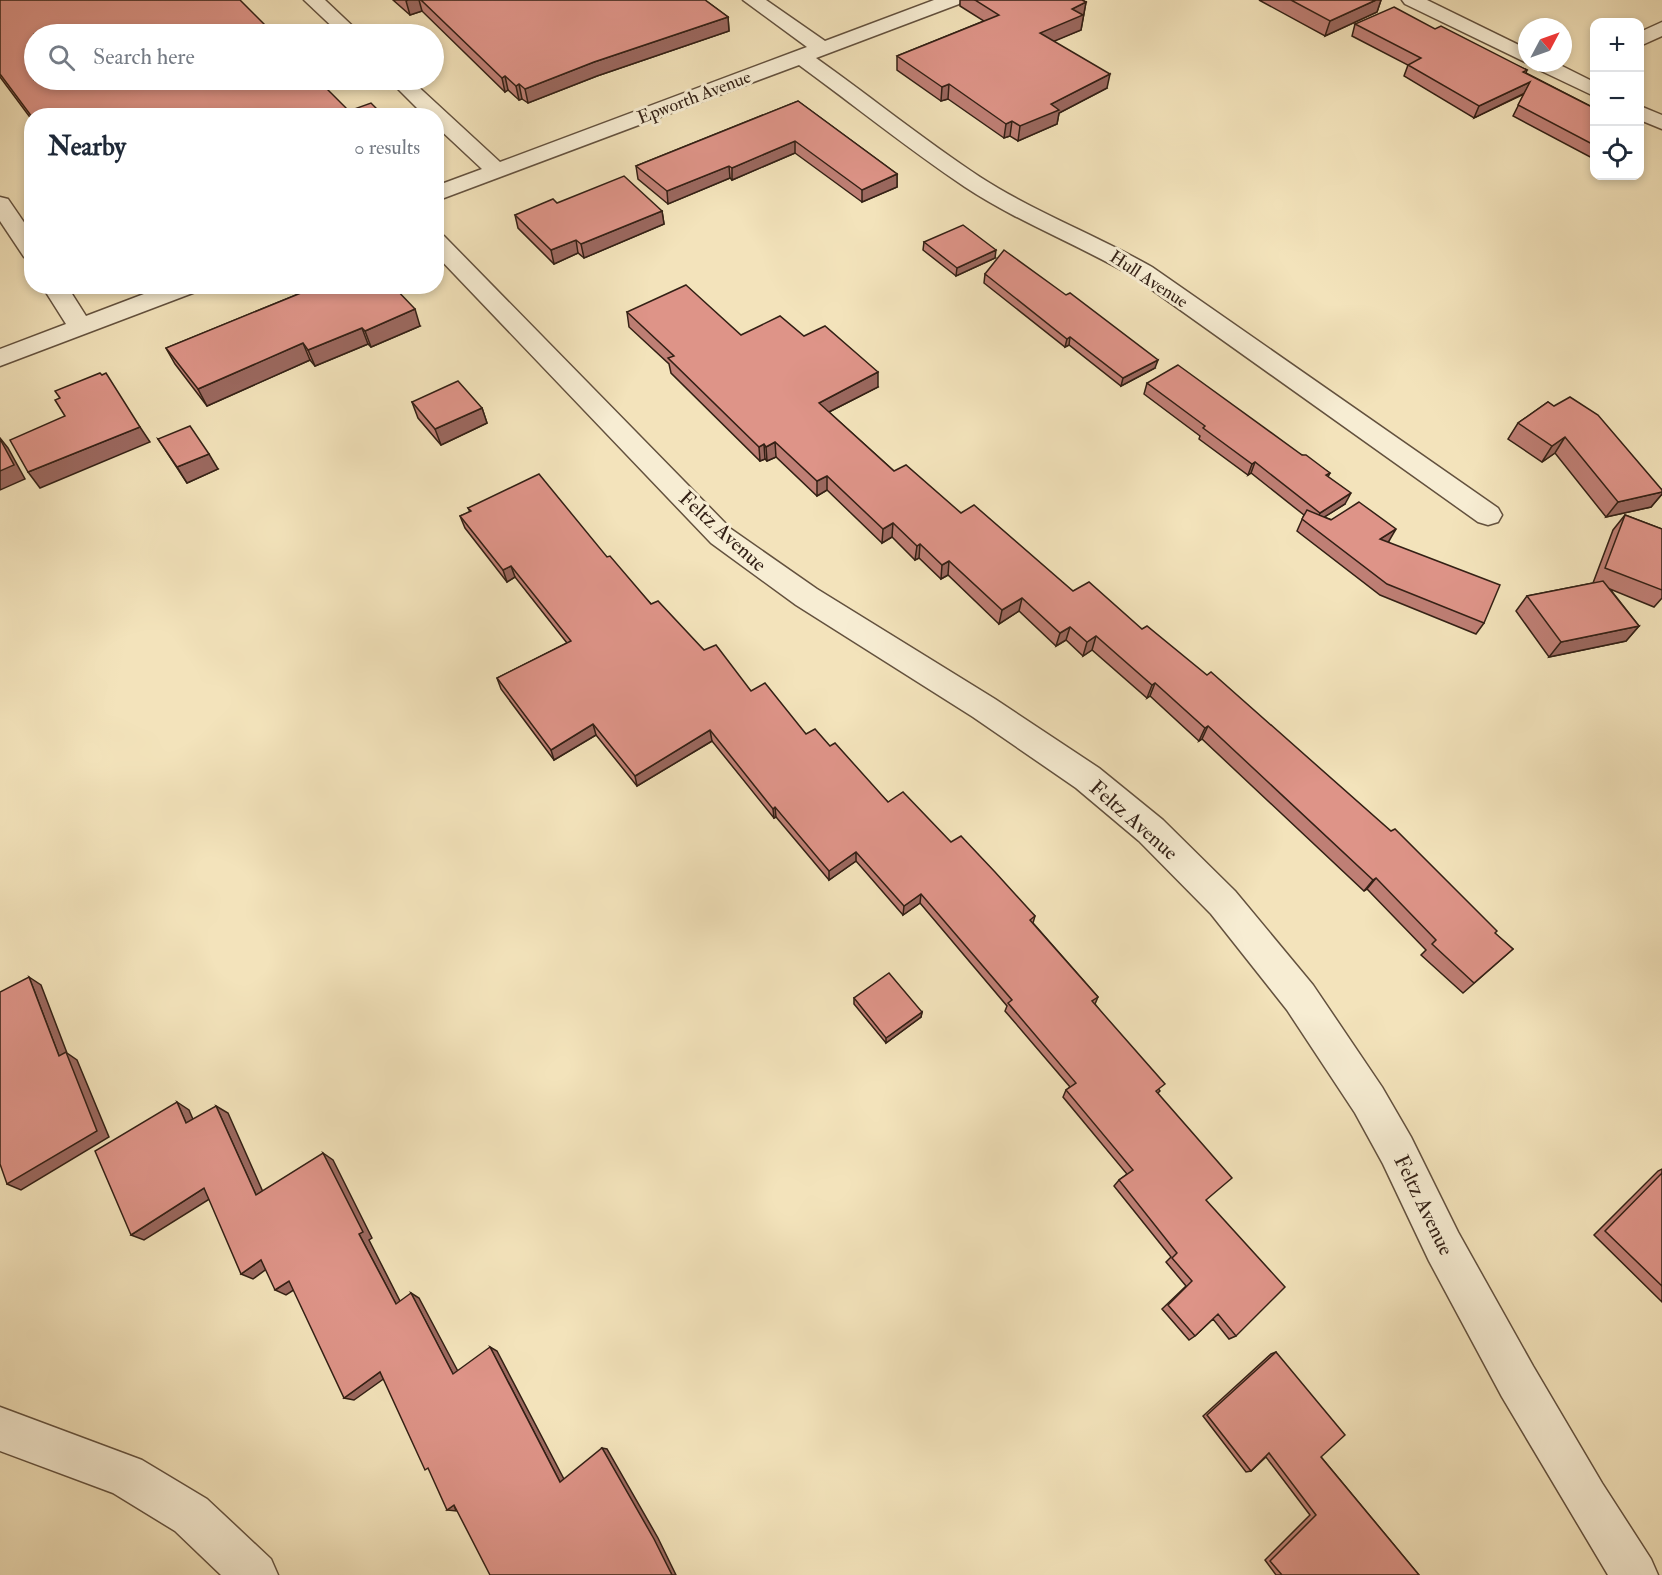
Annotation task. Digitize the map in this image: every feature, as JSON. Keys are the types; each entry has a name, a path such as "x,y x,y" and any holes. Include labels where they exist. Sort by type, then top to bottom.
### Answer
{"street":[{"path":"314,0 340,24"},
{"name":"Hull Avenue","path":"753,0 812,53 973,182 1012,205 1101,248 1143,272 1488,515"},
{"name":"Epworth Avenue","path":"444,191 952,0"},
{"path":"1412,0 1518,53"},
{"path":"1644,38 1662,28"},
{"path":"1572,72 1577,73 1590,86"},
{"path":"410,90 429,108"},
{"path":"1644,114 1662,123"},
{"path":"444,122 497,171"},
{"path":"0,204 24,240"},
{"name":"Feltz Avenue","path":"444,249 721,536 770,574 964,695 1072,767 1135,817 1195,874 1254,938 1324,1030 1390,1137 1450,1259 1598,1520 1635,1575"},
{"path":"59,294 81,327"},
{"path":"0,358 168,294"},
{"path":"0,1429 126,1476 191,1515 255,1575"}],"building":[{"path":"0,0 240,0 264,24 24,24 24,90 328,90 346,108 25,108 0,74"},
{"path":"421,0 705,0 728,17 594,62 525,89 519,84 516,86 505,76 502,78"},
{"path":"975,0 1082,0 1086,2 1072,9 1083,15 1040,33 1110,74 1051,104 1059,110 1020,126 1012,121 1006,124 949,84 942,87 897,56 999,15"},
{"path":"1291,0 1376,0 1330,21"},
{"path":"1394,7 1435,29 1441,26 1518,65 1518,72 1523,72 1590,106 1590,143 1518,105 1530,82 1479,106 1408,65 1421,58 1355,24"},
{"path":"798,101 897,174 862,190 795,141 732,168 729,166 667,191 636,166"},
{"path":"371,103 376,108 357,108"},
{"path":"624,176 662,211 581,244 576,240 551,250 515,215 553,199 557,203"},
{"path":"963,225 996,250 957,268 924,242"},
{"path":"1004,250 1066,295 1070,293 1158,360 1123,378 1070,337 1067,339 985,274"},
{"path":"686,285 741,335 780,316 804,336 825,326 878,372 819,403 894,471 906,465 961,513 974,505 1073,591 1089,582 1142,629 1147,626 1207,675 1211,672 1391,831 1395,829 1513,949 1474,983 1432,944 1436,940 1376,878 1373,880 1208,726 1205,728 1155,683 1152,685 1096,636 1087,642 1070,627 1060,633 1022,598 1002,610 949,561 942,565 920,544 917,546 893,523 883,529 827,476 817,481 775,442 766,447 764,444 759,447 668,358 674,356 627,312"},
{"path":"298,294 401,294 415,309 365,331 362,328 308,350 303,343 198,389 166,348"},
{"path":"1178,365 1302,455 1306,455 1330,473 1326,475 1351,493 1320,513 1255,462 1252,464 1203,428 1205,426 1147,383"},
{"path":"100,373 102,375 106,373 140,427 28,472 10,440 65,416 55,400 60,398 55,391"},
{"path":"458,381 482,408 435,429 412,402"},
{"path":"1570,397 1598,415 1662,492 1618,502 1565,437 1552,446 1518,423 1548,402 1554,406"},
{"path":"190,426 209,454 177,467 158,439"},
{"path":"0,439 14,465 0,471"},
{"path":"539,474 607,557 610,556 651,604 658,601 704,650 716,645 751,691 765,683 806,734 815,729 830,746 835,743 888,802 903,792 951,842 961,836 1035,916 1030,920 1098,997 1092,1001 1165,1084 1156,1091 1232,1178 1206,1200 1285,1287 1236,1336 1218,1314 1195,1336 1168,1305 1192,1281 1172,1258 1177,1253 1119,1180 1133,1170 1066,1090 1076,1083 1008,1003 1012,1000 921,894 904,906 856,852 829,871 775,807 773,809 710,730 635,776 593,724 551,750 497,678 571,641 511,566 503,570 460,516 471,511 468,508"},
{"path":"1359,502 1396,529 1380,539 1500,585 1484,623 1387,584 1302,519 1307,510 1331,520"},
{"path":"1625,515 1662,529 1662,590 1605,568"},
{"path":"1603,581 1639,626 1561,642 1527,596"},
{"path":"889,973 922,1012 886,1038 854,998"},
{"path":"29,977 59,1056 66,1052 97,1131 7,1184 0,1164 0,992"},
{"path":"177,1102 186,1123 216,1106 256,1195 323,1153 363,1232 359,1234 396,1304 411,1293 453,1374 490,1347 560,1482 602,1448 672,1575 490,1575 454,1505 447,1510 428,1468 425,1470 380,1372 344,1398 289,1281 275,1290 261,1260 241,1274 204,1188 131,1235 95,1151"},
{"path":"1662,1173 1662,1286 1605,1231"},
{"path":"1276,1352 1345,1435 1321,1457 1419,1575 1282,1575 1270,1561 1316,1515 1269,1453 1251,1471 1207,1415"}]}
